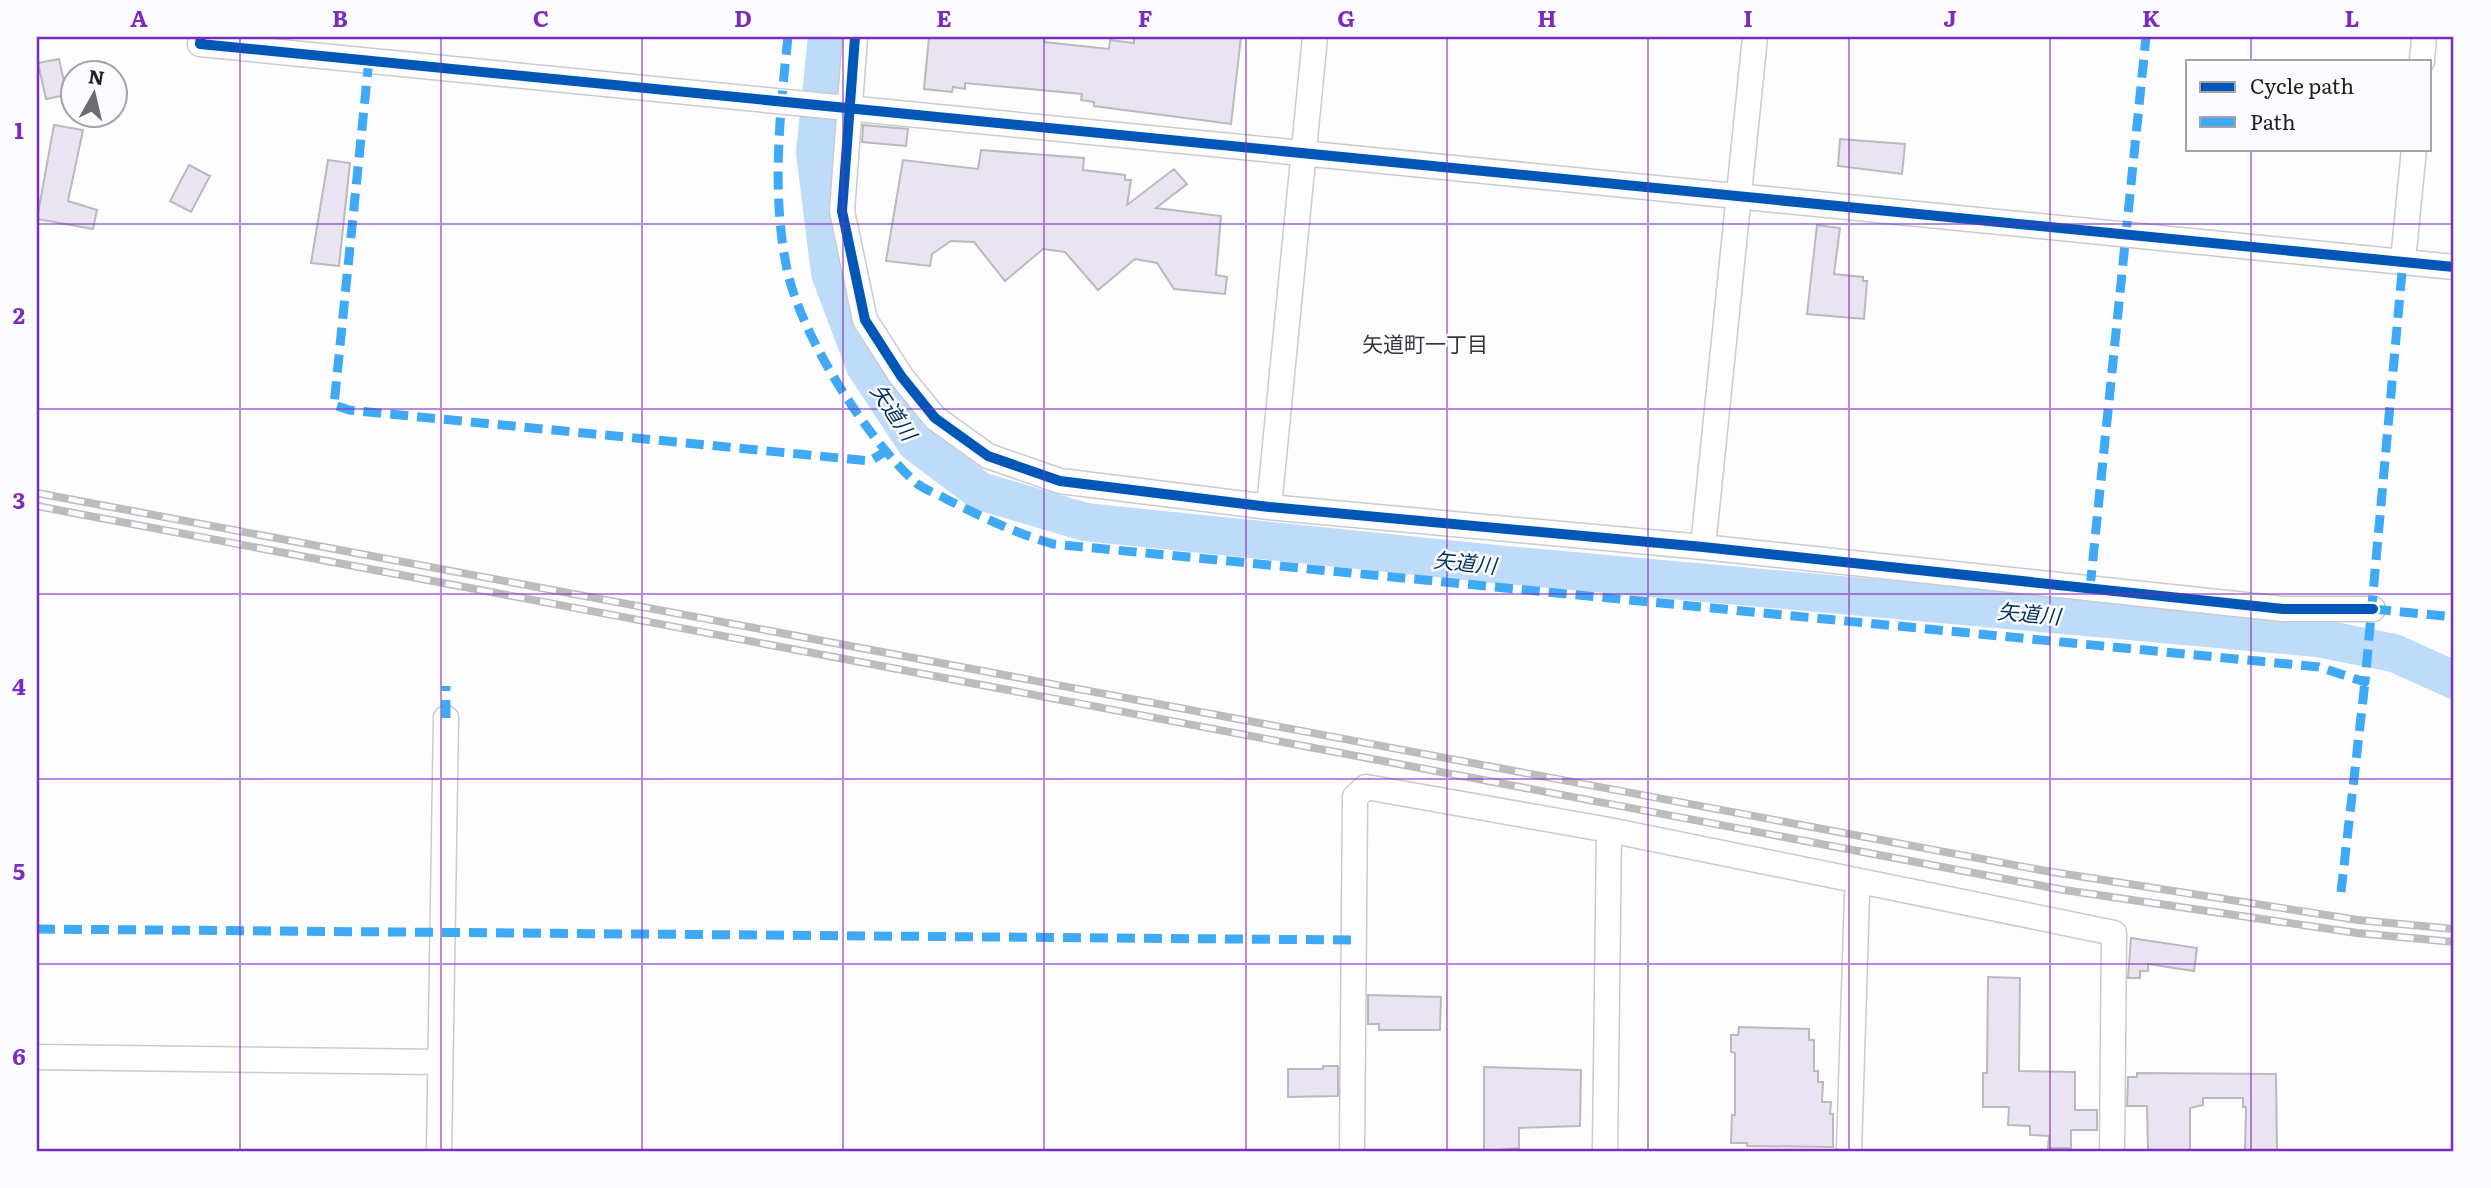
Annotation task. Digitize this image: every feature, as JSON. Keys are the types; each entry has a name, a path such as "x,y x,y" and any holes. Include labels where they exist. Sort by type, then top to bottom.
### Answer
{"street":[{"path":"201,37 200,44 2454,267"},
{"path":"855,37 844,108 842,211 865,320 901,376 935,418 988,456 1060,481 1269,507 1703,547 2283,609 2373,610"},
{"path":"1269,507 1315,37"},
{"path":"1703,547 1755,37"},
{"path":"2422,60 2424,37"},
{"path":"2403,261 2414,150"},
{"path":"439,1151 446,718"},
{"path":"1352,1151 1355,797 1366,787 1609,830 2113,933 2112,1151"},
{"path":"1605,1151 1609,830"},
{"path":"1849,1151 1857,895 1860,881"},
{"path":"37,1057 439,1062"}],"building":[{"path":"929,37 1045,37 1044,42 1109,49 1110,40 1134,43 1134,37 1241,37 1231,124 1094,106 1094,102 1081,100 1082,94 965,83 965,89 953,87 952,92 924,89"},
{"path":"59,59 60,96 46,99 38,63"},
{"path":"54,125 60,126 60,130 83,130 68,201 97,210 93,229 37,219"},
{"path":"863,125 908,129 906,146 862,142"},
{"path":"1840,139 1905,144 1902,174 1838,166"},
{"path":"981,150 1084,158 1083,170 1125,175 1125,180 1131,180 1127,205 1174,169 1187,184 1156,208 1221,216 1216,275 1227,277 1225,294 1174,289 1157,263 1135,259 1098,290 1065,252 1043,249 1005,281 974,242 951,241 932,254 930,266 886,261 903,160 978,169"},
{"path":"328,160 350,163 339,266 311,263"},
{"path":"189,165 210,176 191,212 170,201"},
{"path":"1817,225 1840,228 1834,274 1863,277 1863,281 1867,281 1864,319 1807,314"},
{"path":"2131,938 2197,948 2194,971 2148,964 2148,971 2140,971 2140,978 2128,978"},
{"path":"1988,977 2020,978 2019,1071 2075,1072 2075,1110 2097,1110 2097,1130 2071,1130 2071,1148 2048,1148 2049,1136 2030,1135 2030,1126 2008,1125 2009,1107 1983,1107 1983,1073 1987,1073"},
{"path":"1368,995 1441,997 1440,1030 1379,1030 1379,1024 1368,1024"},
{"path":"1739,1027 1809,1029 1809,1040 1814,1040 1814,1071 1818,1071 1818,1082 1823,1082 1822,1102 1831,1102 1833,1147 1747,1146 1747,1143 1731,1143 1732,1115 1735,1115 1735,1053 1731,1052 1731,1035 1738,1035"},
{"path":"1323,1066 1338,1066 1338,1096 1288,1097 1288,1069 1323,1069"},
{"path":"1484,1067 1581,1070 1580,1126 1519,1128 1519,1148 1484,1151"},
{"path":"2137,1073 2276,1074 2277,1151 2245,1151 2246,1107 2243,1107 2243,1098 2203,1098 2203,1105 2190,1108 2190,1151 2148,1151 2147,1106 2127,1106 2128,1077 2137,1077"}],"waterway":[{"name":"矢道川","path":"827,37 815,152 830,273 865,366 916,443 980,491 1085,522 1495,564 2318,638 2394,653 2454,680"}],"railway":[{"path":"37,493 2046,871 2358,920 2454,929"},
{"path":"37,506 2064,890 2357,933 2454,942"}],"marked path":[{"path":"788,37 778,153 779,211 787,269 794,295 820,353 875,438 917,484 999,524 1053,544 2319,667 2365,682 2403,261"},
{"path":"2090,588 2146,37"},
{"path":"369,59 334,405 349,410 870,461 888,450"},
{"path":"2373,609 2454,617"},
{"path":"2341,892 2365,682"},
{"path":"446,686 446,718"},
{"path":"37,929 1353,940"}],"cycle path":[{"path":"201,37 200,44 2454,267"},
{"path":"855,37 842,211 865,320 901,376 935,418 988,456 1060,481 1269,507 1703,547 2283,609 2373,609"}],"district":[{"name":"矢道町一丁目","path":"1425,342"}]}
